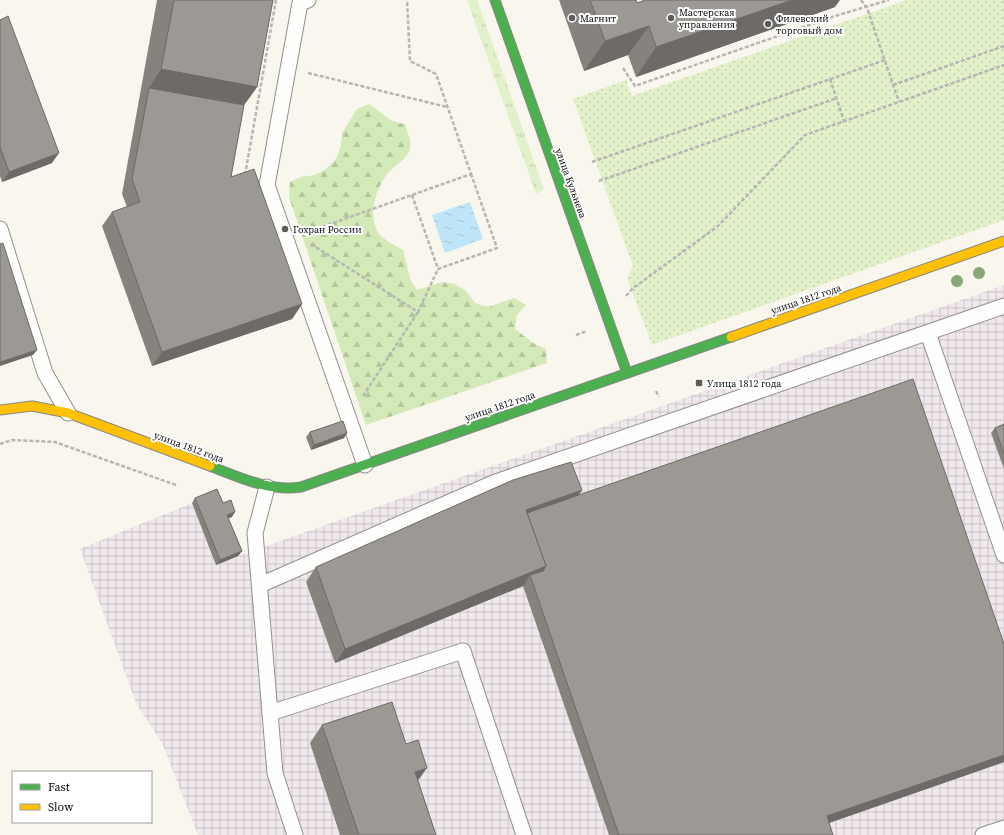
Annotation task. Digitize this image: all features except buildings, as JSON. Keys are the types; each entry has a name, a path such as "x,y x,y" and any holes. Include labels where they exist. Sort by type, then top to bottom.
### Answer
{"street":[{"name":"улица Кульнева","path":"495,0 627,374"},
{"name":"улица 1812 года","path":"0,410 32,406 68,413 267,486 290,489 304,486 627,374 1004,241"}],"lane":[{"path":"308,0 300,3 267,185 292,238 365,465"},
{"path":"0,229 45,373 68,413"},
{"path":"260,585 493,483 1004,306"},
{"path":"928,332 1004,555"},
{"path":"267,486 255,533 274,773 295,835"},
{"path":"270,713 463,651 524,835"},
{"path":"983,835 1004,828"}],"path":[{"path":"245,176 276,0"},
{"path":"407,0 410,61 436,74 497,248 438,269"},
{"path":"861,0 866,8 899,102"},
{"path":"623,68 635,86 835,16 889,0"},
{"path":"893,85 1004,46"},
{"path":"592,162 885,60"},
{"path":"622,301 632,290 718,226 805,135 1004,65"},
{"path":"288,68 448,107"},
{"path":"830,79 844,121"},
{"path":"599,181 837,98"},
{"path":"292,238 471,174"},
{"path":"359,402 418,312 438,269 412,195"},
{"path":"292,238 418,312"},
{"path":"656,391 659,397"},
{"path":"0,444 12,440 55,442 176,485"}],"shaded area":[{"path":"1004,285 1004,835 198,835 162,743 136,703 80,549 214,494 219,508 227,505 232,517 224,520 238,556"}],"green space":[{"path":"467,0 477,0 544,189 536,194"},
{"path":"907,0 1004,0 1004,220 652,345 627,278 633,266 573,99 626,80 632,96"},
{"path":"369,104 392,121 405,124 409,138 409,151 405,158 388,173 384,179 374,203 373,212 376,228 380,235 403,250 410,279 417,290 442,282 455,284 466,291 475,303 488,307 514,298 526,305 517,315 515,329 533,343 546,349 547,363 366,425 289,197 290,182 301,177 315,175 326,169 336,159 341,146 342,133 357,109"}],"water":[{"path":"470,202 483,239 445,253 432,215"}],"traffic: fast":[{"path":"495,0 627,373"},
{"path":"210,466 243,479 266,485 289,488 301,487 731,337"}],"traffic: slow":[{"path":"731,337 1004,241"},
{"path":"0,410 32,406 68,413 210,466"}],"place":[{"name":"Магнит","path":"572,18"},
{"name":"Мастерская управления","path":"671,18"},
{"name":"Филевский торговый дом","path":"768,24"},
{"name":"Гохран России","path":"285,229"},
{"name":"Улица 1812 года","path":"699,383"}]}
